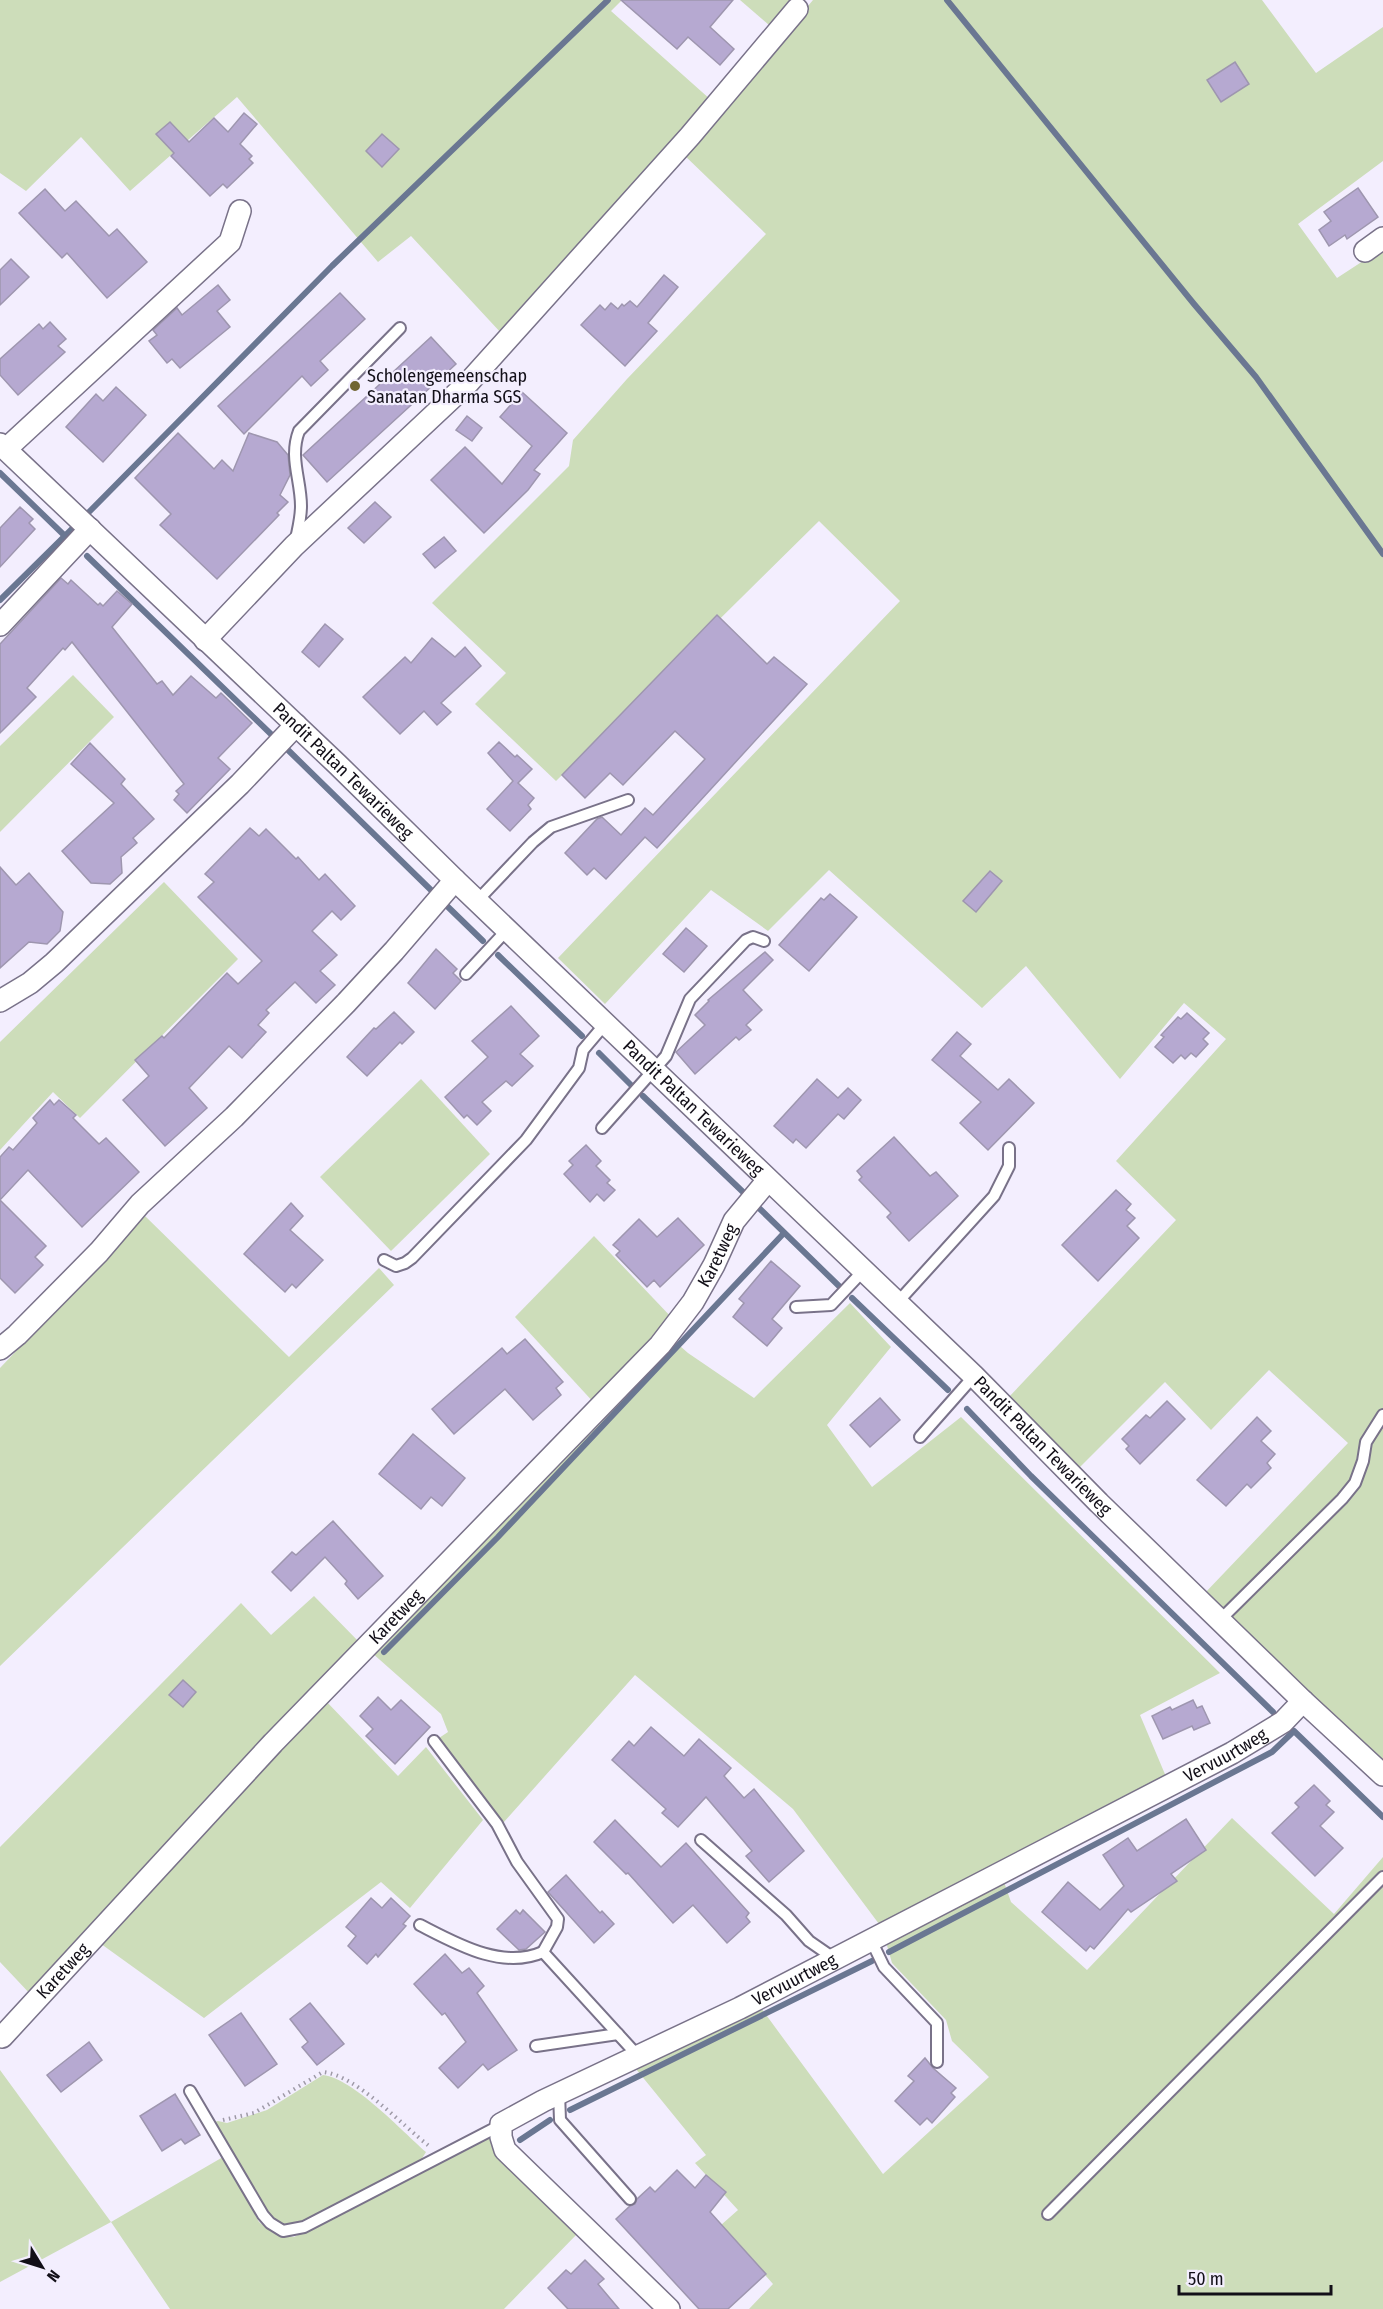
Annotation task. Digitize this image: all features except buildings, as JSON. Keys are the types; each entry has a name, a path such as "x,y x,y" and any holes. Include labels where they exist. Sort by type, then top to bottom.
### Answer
{"street":[{"path":"205,640 294,546 469,382 690,136 797,9"},
{"path":"3,446 230,242 240,211"},
{"path":"1365,251 1383,238"},
{"name":"Pandit Paltan Tewarieweg","path":"3,446 974,1376 1099,1503 1303,1701 1383,1775"},
{"path":"0,624 90,529"},
{"path":"0,1001 30,982 62,956 240,784 296,725"},
{"path":"0,1349 17,1335 99,1252 140,1204 234,1117 346,1003 455,880"},
{"name":"Karetweg","path":"2,2037 273,1743 660,1345 693,1302 714,1265 734,1221 768,1180"},
{"name":"Vervuurtweg","path":"501,2124 559,2093 835,1959 1232,1753 1283,1722 1303,1701"},
{"path":"501,2124 501,2137 505,2150 669,2309"}],"lane":[{"path":"294,546 301,505 295,461 295,443 299,431 400,328"},
{"path":"477,901 533,842 551,827 628,800"},
{"path":"466,974 507,930"},
{"path":"602,1128 666,1056 690,999 746,940 753,937 764,941"},
{"path":"384,1260 396,1266 412,1258 501,1167 526,1140 554,1103 579,1068 583,1050 605,1024"},
{"path":"897,1304 994,1196 1009,1166 1009,1148"},
{"path":"796,1307 831,1305 863,1271"},
{"path":"920,1437 974,1376"},
{"path":"1220,1620 1342,1499 1355,1483 1363,1461 1366,1442 1383,1414"},
{"path":"420,1925 487,1956 529,1958 543,1952 557,1927 558,1919 517,1862 497,1824 434,1741"},
{"path":"701,1840 786,1915 809,1941 835,1959"},
{"path":"1048,2214 1383,1877"},
{"path":"871,1940 884,1967 936,2023 937,2062"},
{"path":"543,1952 638,2056"},
{"path":"536,2046 618,2034"},
{"path":"190,2091 263,2216 283,2231 304,2227 501,2124"},
{"path":"559,2093 560,2120 630,2199"}],"path":[{"path":"204,2113 225,2121 245,2115 266,2106 323,2072 334,2073 380,2104 431,2147 446,2154"}],"green space":[{"path":"0,0 622,0 611,11 711,100 502,334 411,236 378,262 237,97 130,191 81,137 26,191 0,173"},
{"path":"740,0 792,0 769,25"},
{"path":"813,0 1262,0 1316,73 1383,27 1383,161 1298,224 1337,278 1383,248 1383,1766 1204,1594 1348,1443 1269,1370 1211,1430 1165,1382 1077,1470 1008,1398 1176,1220 1116,1161 1226,1039 1184,1003 1120,1079 1026,966 982,1008 829,870 768,931 711,890 605,1004 558,958 900,601 819,521 556,781 475,704 506,673 432,603 569,466 573,440 627,379 766,234 683,154"},
{"path":"73,675 114,717 0,832 0,746"},
{"path":"164,882 238,959 80,1118 53,1092 0,1150 0,1042"},
{"path":"421,1079 490,1154 391,1251 320,1177"},
{"path":"145,1216 289,1357 379,1268 394,1285 0,1666 0,1368"},
{"path":"594,1236 673,1319 596,1405 515,1317"},
{"path":"850,1303 891,1347 827,1425 872,1487 961,1417 1220,1673 1140,1715 1167,1779 882,1928 793,1809 635,1675 503,1823 439,1738 448,1732 441,1714 371,1652 672,1339 688,1353 754,1398"},
{"path":"314,1596 361,1644 33,1997 0,1962 0,1847 241,1603 271,1635"},
{"path":"324,1699 398,1776 426,1747 483,1820 410,1908 381,1882 204,2018 97,1941"},
{"path":"1232,1818 1334,1914 1383,1857 1383,2309 749,2309 773,2284 721,2225 738,2210 695,2163 706,2155 636,2069 761,2008 883,2174 989,2077 952,2041 946,2020 892,1963 886,1942 1004,1882 1011,1902 1087,1970"},
{"path":"0,2070 111,2222 0,2282"},
{"path":"323,2075 349,2086 363,2096 426,2152 421,2160 295,2226 283,2225 267,2215 214,2122 227,2123 267,2110"},
{"path":"495,2133 578,2233 504,2309 170,2309 111,2222 223,2157 259,2222 273,2233 294,2237"}],"waterway":[{"path":"89,512 332,266 608,0"},
{"path":"947,0 1256,377 1383,554"},
{"path":"0,473 65,536"},
{"path":"0,600 73,528"},
{"path":"87,556 276,739"},
{"path":"288,750 433,892"},
{"path":"446,905 483,941"},
{"path":"498,955 582,1036"},
{"path":"599,1053 633,1087"},
{"path":"643,1096 743,1192"},
{"path":"760,1209 839,1286"},
{"path":"384,1652 498,1537 784,1233"},
{"path":"852,1298 948,1390"},
{"path":"967,1409 1031,1476 1273,1712"},
{"path":"889,1952 1272,1752 1294,1731 1383,1817"},
{"path":"570,2110 872,1961"},
{"path":"520,2140 550,2120"}],"place":[{"name":"Scholengemeenschap Sanatan Dharma SGS","path":"355,386"}]}
